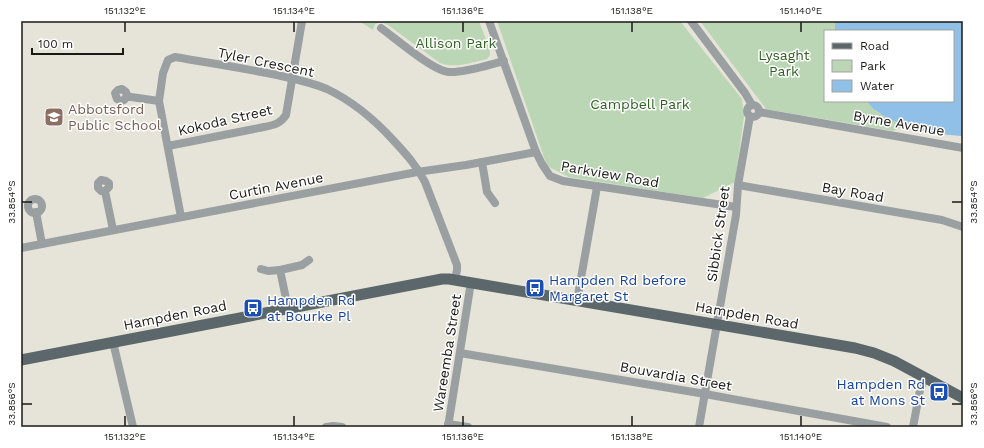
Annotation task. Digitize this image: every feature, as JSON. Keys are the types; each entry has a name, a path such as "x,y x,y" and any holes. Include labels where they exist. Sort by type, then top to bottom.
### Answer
{"main road":[{"name":"Hampden Road","path":"21,360 442,279 471,282 862,350 894,361 963,398"}],"street":[{"name":"Kokoda Street","path":"168,146 277,124 283,120 286,115 302,21"},
{"name":"Parkview Road","path":"489,21 536,152 550,176 563,181 597,187 736,207"},
{"path":"691,21 745,93 752,105"},
{"path":"381,28 436,68 447,72 457,72 504,61"},
{"name":"Tyler Crescent","path":"181,217 159,101 165,67 168,60 175,57 260,71 322,87 349,102 379,125 407,155 420,172 425,182 457,265 455,280"},
{"path":"127,96 159,101"},
{"path":"752,105 758,106 759,112 755,117 750,116 747,111 748,107 752,105"},
{"name":"Byrne Avenue","path":"759,112 963,148"},
{"name":"Sibbick Street","path":"699,427 736,215 738,185 750,116"},
{"name":"Curtin Avenue","path":"21,248 420,172 536,152"},
{"path":"482,162 487,192 495,203"},
{"name":"Bay Road","path":"738,185 942,220 963,227"},
{"path":"577,301 597,187"},
{"path":"105,191 113,230"},
{"path":"36,212 42,244"},
{"path":"260,269 268,271 280,270 302,265 309,260"},
{"path":"280,270 288,308"},
{"name":"Wareemba Street","path":"448,425 471,282"},
{"path":"113,342 133,427"},
{"name":"Bouvardia Street","path":"460,353 705,394 887,427"},
{"path":"913,427 920,390 925,378"},
{"path":"448,425 468,427"},
{"path":"326,427 342,427"}],"green space":[{"name":"Allison Park","path":"359,21 479,21 490,50 490,55 487,59 458,65 446,65 440,63 388,25 381,22 375,24 373,30"},
{"name":"Campbell Park","path":"497,21 680,21 742,99 744,116 735,182 703,198 569,177 547,166"},
{"name":"Lysaght Park","path":"700,21 835,21 835,30 824,30 824,102 868,102 877,112 904,126 893,131 766,109"}],"water":[{"path":"835,21 963,21 963,136 930,132 907,126 886,117 875,110 868,102 954,102 954,30 835,30"}],"place":[{"name":"Abbotsford Public School","path":"54,117"},
{"name":"Hampden Rd before Margaret St","path":"535,288"},
{"name":"Hampden Rd at Bourke Pl","path":"253,308"},
{"name":"Hampden Rd at Mons St","path":"939,392"}]}
